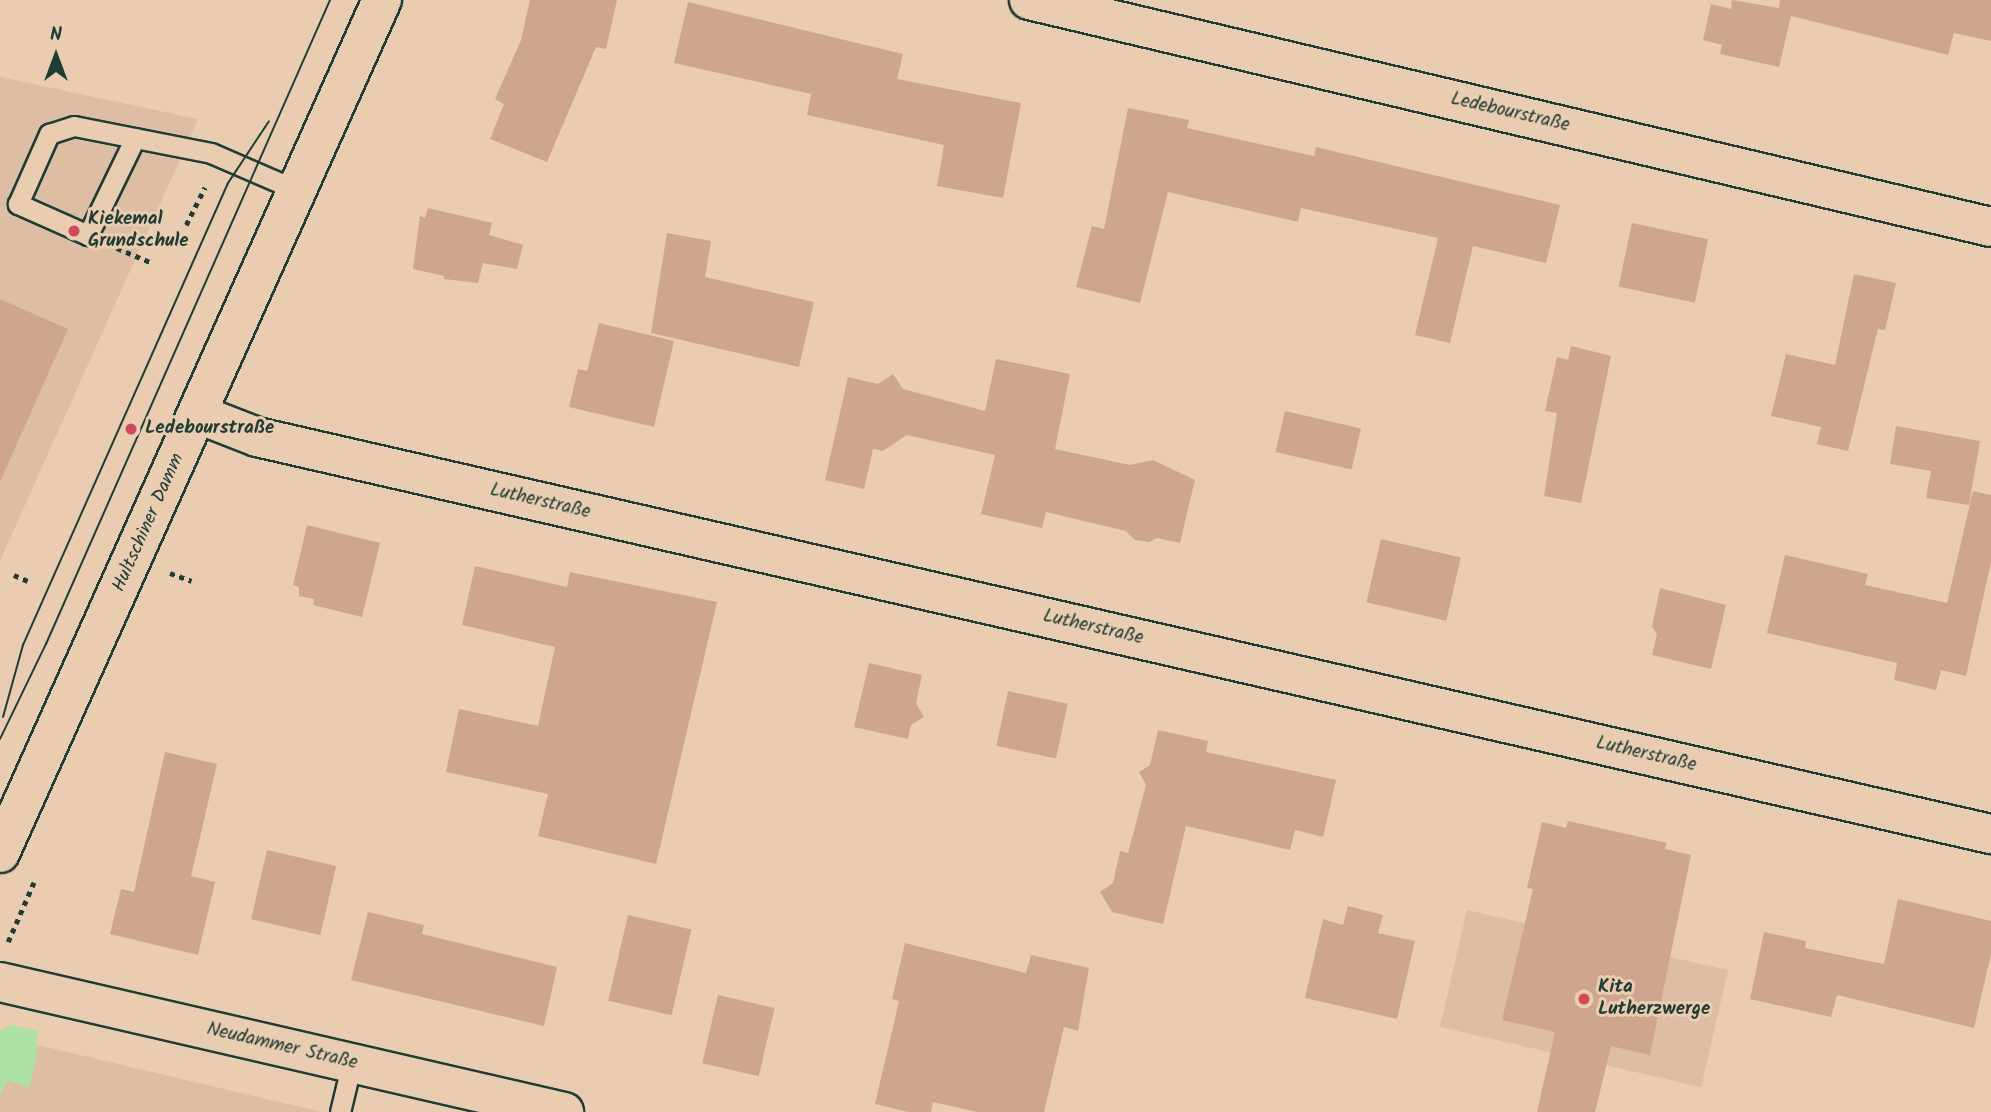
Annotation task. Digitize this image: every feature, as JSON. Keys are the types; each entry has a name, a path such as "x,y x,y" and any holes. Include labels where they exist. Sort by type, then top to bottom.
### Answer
{"street":[{"name":"Hultschiner Damm","path":"0,853 299,191 382,0"},
{"name":"Ledebourstraße","path":"1029,0 1991,227"},
{"name":"Lutherstraße","path":"198,414 257,437 1991,834"},
{"name":"Neudammer Straße","path":"0,982 564,1112"}],"lane":[{"path":"135,138 88,234 18,204 49,134 74,126 135,138 211,153 299,191"},
{"path":"340,1112 352,1062"}],"path":[{"path":"186,225 205,186"},
{"path":"159,569 192,581"},
{"path":"14,575 28,581"}],"shaded area":[{"name":"Kiekemal Grundschule","path":"0,77 198,119 0,561"},
{"name":"Kita Lutherzwerge","path":"1467,910 1728,970 1701,1087 1440,1027"},
{"path":"0,1036 322,1112 0,1112"}],"green space":[{"path":"11,1025 38,1031 36,1060 29,1088 8,1080 0,1096 0,1031"}],"building":[{"path":"530,0 617,0 606,49 596,47 547,162 490,139 504,104 495,99 521,40"},
{"path":"1732,0 1779,8 1780,0 1991,0 1991,41 1954,33 1948,55 1791,16 1779,67 1720,54 1722,45 1703,40 1711,4 1731,9"},
{"path":"688,2 903,54 897,79 1021,103 1003,198 937,186 944,145 807,115 811,94 674,63"},
{"path":"1128,108 1189,120 1187,128 1314,156 1316,147 1560,205 1546,263 1473,246 1450,343 1415,335 1438,238 1301,208 1298,222 1168,192 1140,303 1076,287 1092,226 1104,229"},
{"path":"428,208 492,223 489,235 523,245 517,269 483,263 478,283 444,279 444,276 413,269 420,216 425,218"},
{"path":"1632,223 1708,239 1695,303 1618,287"},
{"path":"667,233 711,241 705,277 814,302 799,367 651,333"},
{"path":"1854,274 1896,283 1885,330 1878,329 1848,451 1817,444 1821,427 1771,416 1786,354 1835,365"},
{"path":"0,299 68,329 0,482"},
{"path":"599,323 674,341 654,427 569,407 578,369 587,371"},
{"path":"1571,346 1611,356 1581,503 1544,496 1557,413 1545,411 1557,357 1568,360"},
{"path":"996,359 1070,374 1055,449 1130,465 1153,460 1195,480 1180,543 1157,538 1149,542 1135,540 1126,531 1046,512 1042,528 981,514 995,455 907,435 883,451 873,449 864,489 825,480 848,377 878,384 893,374 903,389 985,411"},
{"path":"1285,411 1361,429 1352,469 1276,452"},
{"path":"1896,426 1980,441 1969,505 1926,498 1931,471 1890,464"},
{"path":"1973,491 1991,495 1991,562 1966,676 1941,670 1936,690 1894,680 1897,663 1767,633 1785,555 1868,574 1865,585 1947,603"},
{"path":"307,525 380,543 362,617 313,605 314,599 299,596 299,587 293,585"},
{"path":"1381,539 1461,557 1446,621 1366,602"},
{"path":"475,566 567,587 570,572 717,602 656,864 538,836 548,794 446,772 459,709 538,726 555,647 462,625"},
{"path":"1660,588 1726,605 1711,669 1652,655 1657,634 1652,627"},
{"path":"869,663 922,675 916,703 924,717 911,725 908,739 854,727"},
{"path":"1008,691 1068,704 1056,758 996,746"},
{"path":"1158,730 1208,741 1206,752 1336,780 1323,837 1295,830 1290,850 1186,826 1163,924 1112,912 1100,892 1113,883 1120,851 1128,853 1146,785 1139,772 1150,765"},
{"path":"165,752 217,764 191,876 215,882 198,955 110,934 121,889 134,892"},
{"path":"1568,821 1667,843 1665,849 1691,855 1650,1055 1611,1046 1595,1112 1537,1112 1555,1032 1502,1020 1533,889 1527,888 1542,822 1566,828"},
{"path":"267,850 336,866 320,935 251,919"},
{"path":"1898,899 1991,921 1991,954 1974,1028 1837,995 1831,1017 1750,999 1764,932 1806,941 1805,948 1884,964"},
{"path":"1348,906 1383,915 1378,933 1415,941 1397,1019 1305,998 1323,919 1343,925"},
{"path":"368,912 424,925 422,934 557,967 544,1026 351,980"},
{"path":"628,915 691,930 672,1015 608,1001"},
{"path":"905,943 1026,973 1031,955 1089,968 1078,1031 1064,1027 1044,1112 977,1112 933,1102 931,1112 908,1112 875,1104 899,1001 892,999"},
{"path":"718,995 775,1008 759,1076 702,1063"}],"tram line":[{"path":"0,739 46,644 330,0"},
{"path":"3,717 23,645 228,183 269,121"}],"place":[{"name":"Kiekemal Grundschule","path":"74,231"},
{"name":"Ledebourstraße","path":"131,429"},
{"name":"Kita Lutherzwerge","path":"1584,999"}]}
